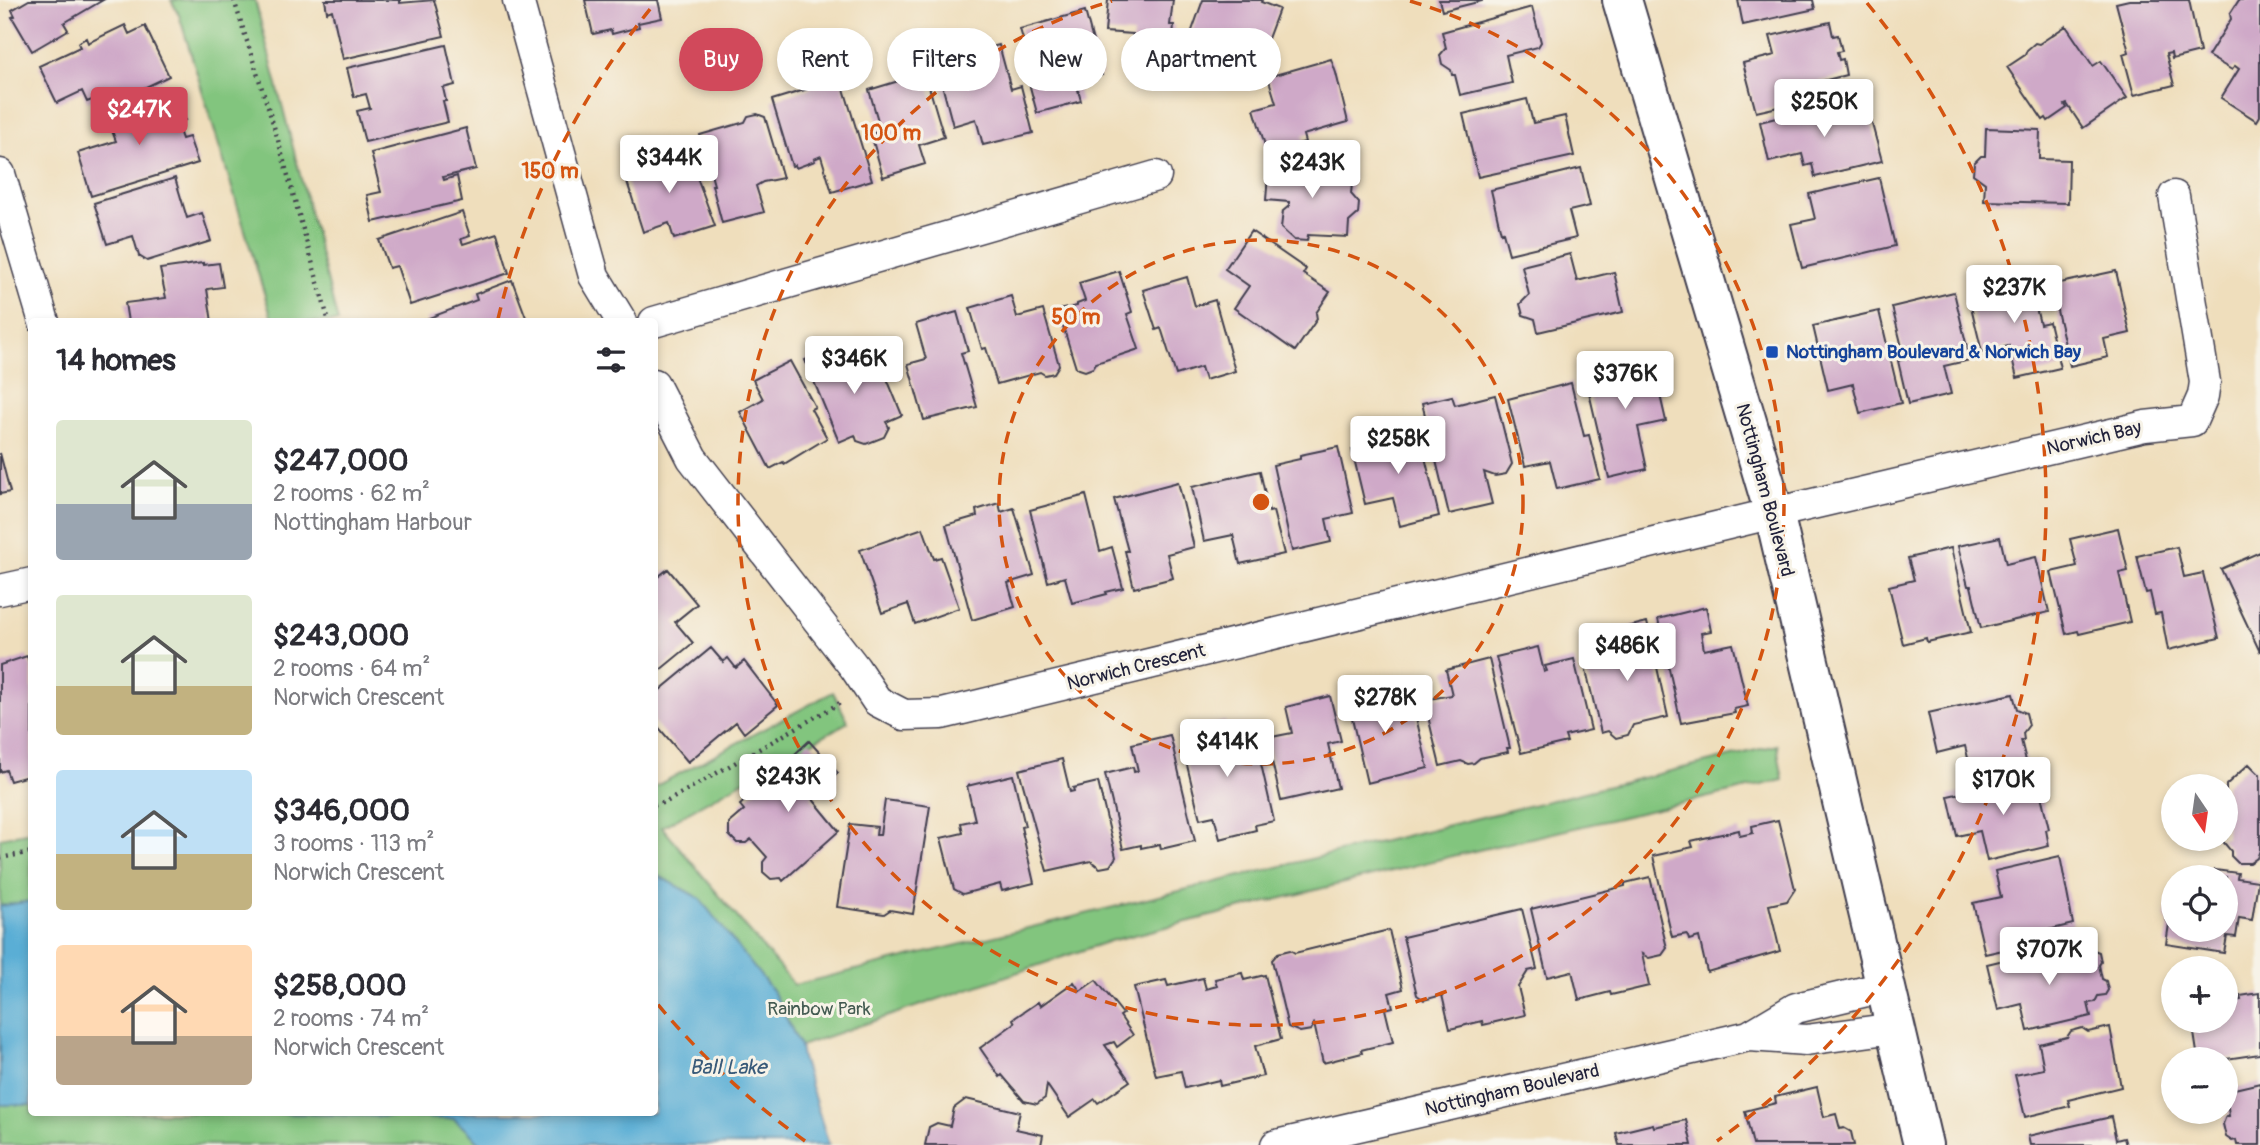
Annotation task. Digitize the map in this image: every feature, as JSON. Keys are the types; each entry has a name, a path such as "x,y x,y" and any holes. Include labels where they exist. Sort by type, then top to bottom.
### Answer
{"street":[{"path":"518,0 594,276 620,318"},
{"name":"Nottingham Boulevard","path":"1622,0 1774,513 1923,1145"},
{"path":"0,174 43,318"},
{"path":"658,321 1156,176"},
{"name":"Norwich Bay","path":"1774,513 2145,426 2192,421 2203,396 2205,382 2174,196"},
{"name":"Norwich Crescent","path":"658,392 692,458 855,668 877,701 904,715 942,714 1774,513"},
{"path":"0,590 28,584"},
{"name":"Nottingham Boulevard","path":"1749,1036 1796,1008 1884,987"},
{"name":"Nottingham Boulevard","path":"1276,1145 1749,1036 1806,1040 1894,1028"}],"path":[{"path":"234,0 276,133 328,318"},
{"path":"658,804 666,802 842,702"},
{"path":"0,858 28,853"}],"green space":[{"path":"171,0 255,0 337,318 272,318 179,15"},
{"name":"Rainbow Park","path":"833,692 848,722 662,827 794,985 1777,745 1783,780 1453,856 1110,941 800,1046 774,993 699,898 658,876 658,785"},
{"path":"28,833 28,901 0,906 0,838"},
{"path":"0,1105 28,1105 28,1116 365,1116 454,1119 483,1145 0,1145"}],"water":[{"name":"Ball Lake","path":"658,876 699,898 774,993 800,1046 829,1145 483,1145 454,1119 365,1116 658,1116"},
{"path":"28,901 28,1105 0,1105 0,906"}],"building":[{"path":"29,0 103,0 64,23 68,30 32,51 12,17 15,16 12,10"},
{"path":"325,0 400,0 400,3 434,0 444,36 343,59 332,10 327,12"},
{"path":"585,0 658,0 662,18 638,23 639,27 612,34 611,30 593,34"},
{"path":"1108,0 1173,0 1170,25 1174,25 1174,28 1121,28 1121,33 1107,32"},
{"path":"1203,0 1262,0 1261,2 1279,9 1272,28 1193,28"},
{"path":"1439,0 1482,0 1482,1 1442,11"},
{"path":"1738,0 1813,0 1815,9 1743,25"},
{"path":"2129,0 2189,0 2200,52 2172,59 2171,53 2166,54 2174,85 2134,95 2123,54 2129,52 2116,3"},
{"path":"2239,0 2260,0 2260,116 2257,121 2221,98 2239,69 2235,66 2232,70 2208,56 2231,19 2230,14"},
{"path":"1532,7 1541,42 1538,47 1506,55 1512,83 1460,95 1455,75 1442,64 1440,55 1446,48 1442,32"},
{"path":"1085,11 1090,28 1024,28"},
{"path":"1830,22 1833,36 1838,35 1842,51 1837,52 1839,60 1843,59 1846,75 1819,82 1822,97 1756,112 1743,63 1775,55 1770,36"},
{"path":"125,25 129,34 145,26 169,76 102,108 97,98 87,102 82,91 57,103 39,66 80,47 78,43 86,38 88,43"},
{"path":"2066,26 2093,66 2101,61 2127,98 2083,128 2067,104 2067,108 2048,121 2046,118 2043,120 2007,67 2025,55 2035,43 2039,44"},
{"path":"446,45 455,85 443,88 448,122 365,142 357,111 370,108 366,94 354,97 347,68"},
{"path":"1000,49 1011,89 1022,91 1033,133 983,145 976,119 953,126 944,91 1000,91"},
{"path":"1331,59 1348,122 1303,135 1305,142 1267,152 1254,109 1276,103 1272,91 1281,91 1281,73"},
{"path":"887,85 887,91 930,91 944,137 919,145 925,164 883,177 871,134 881,131 869,91"},
{"path":"801,91 845,91 872,180 832,192 821,156 796,168 795,165 792,166 772,100"},
{"path":"1031,91 1078,91 1081,101 1037,113"},
{"path":"177,94 180,113 182,112 185,120 176,122 182,139 189,137 198,163 91,196 78,153 116,141 106,116"},
{"path":"1527,99 1533,123 1565,116 1574,156 1478,177 1463,114"},
{"path":"1866,102 1882,161 1815,177 1812,164 1805,166 1802,154 1769,162 1760,122 1804,111 1805,116"},
{"path":"757,114 765,117 783,178 756,186 764,212 722,223 700,135 745,122 748,116"},
{"path":"466,128 476,169 443,177 444,180 457,176 462,201 373,222 367,195 381,192 371,153"},
{"path":"1986,128 2040,130 2039,159 2069,160 2068,203 1984,201 1985,183 1973,174 1974,163 1981,156 1985,156"},
{"path":"687,150 715,226 674,239 669,223 643,232 623,169 658,156 659,159"},
{"path":"1269,162 1309,165 1309,168 1327,169 1326,173 1353,174 1351,194 1359,203 1358,214 1349,222 1348,237 1308,235 1307,241 1294,240 1281,228 1283,211 1289,206 1289,202 1266,200"},
{"path":"1581,168 1590,206 1569,211 1576,238 1509,254 1491,190"},
{"path":"175,178 187,218 202,213 211,241 147,261 139,256 133,236 107,244 94,203"},
{"path":"1879,178 1895,246 1802,268 1791,224 1815,219 1809,194"},
{"path":"462,212 470,236 461,239 463,244 497,233 509,273 410,305 397,266 389,268 379,240"},
{"path":"1251,231 1306,269 1303,274 1330,292 1316,313 1317,319 1295,351 1234,308 1249,286 1225,269"},
{"path":"1570,254 1577,281 1614,272 1623,312 1538,332 1535,319 1523,315 1520,304 1529,295 1522,266"},
{"path":"219,263 223,287 207,289 211,318 127,318 125,303 166,298 160,269"},
{"path":"1119,271 1132,312 1127,314 1139,349 1096,363 1093,368 1085,371 1076,368 1058,310 1077,306 1085,301 1079,283"},
{"path":"2116,271 2130,333 2104,339 2108,357 2070,366 2051,285"},
{"path":"2028,275 2040,324 2049,322 2060,368 2017,378 2009,346 1982,352 1967,290"},
{"path":"1187,277 1195,306 1215,300 1235,371 1205,380 1201,367 1176,375 1161,328 1156,330 1143,290"},
{"path":"512,280 526,318 429,318 477,300 475,294"},
{"path":"1954,292 1970,360 1944,366 1951,394 1908,404 1898,361 1905,359 1892,307"},
{"path":"1011,296 1017,317 1043,310 1059,365 1054,373 1045,375 1040,372 997,384 986,348 982,349 970,308"},
{"path":"1879,311 1901,403 1860,413 1853,384 1828,390 1813,326"},
{"path":"957,312 968,351 961,353 977,407 924,420 908,364 926,359 916,324"},
{"path":"842,345 853,372 857,371 859,365 870,360 881,364 902,415 886,422 889,427 884,437 866,444 857,441 855,435 839,442 805,360"},
{"path":"1651,356 1666,421 1638,427 1647,469 1609,478 1584,371"},
{"path":"790,361 815,407 811,409 827,438 784,464 783,462 770,469 740,412 763,399 753,380"},
{"path":"1571,383 1584,436 1589,435 1600,479 1557,489 1550,461 1525,466 1508,399"},
{"path":"1495,395 1512,464 1506,474 1495,476 1484,472 1492,504 1449,514 1422,403 1452,396 1455,405"},
{"path":"1395,429 1404,435 1419,432 1439,516 1400,526 1393,498 1365,504 1352,450 1373,446 1373,442 1379,441 1385,431"},
{"path":"1338,447 1353,513 1326,519 1331,542 1292,551 1273,465 1300,459 1300,455"},
{"path":"0,453 10,492 0,494"},
{"path":"1260,471 1269,512 1273,511 1284,554 1240,564 1233,535 1204,541 1192,487"},
{"path":"1178,482 1194,547 1167,554 1173,578 1134,588 1125,551 1128,551 1114,499"},
{"path":"1086,495 1100,551 1112,547 1123,588 1072,603 1065,577 1048,582 1030,510"},
{"path":"999,503 1001,512 1014,508 1034,575 1008,583 1015,607 972,620 946,525 977,516 976,510"},
{"path":"923,528 934,559 941,557 959,608 915,624 908,604 882,613 860,550"},
{"path":"2118,528 2128,571 2119,573 2130,622 2079,634 2078,631 2066,634 2051,572 2077,566 2070,539"},
{"path":"2000,537 2006,564 2036,557 2049,612 1981,628 1958,546"},
{"path":"2177,547 2184,577 2203,573 2219,638 2168,650 2161,613 2155,614 2150,592 2146,593 2137,556"},
{"path":"1951,548 1971,632 1927,642 1926,638 1903,644 1889,586 1914,580 1908,558"},
{"path":"2260,552 2260,652 2221,569"},
{"path":"668,569 697,604 675,622 693,643 658,672 658,577"},
{"path":"1706,607 1711,631 1701,633 1704,650 1733,644 1748,706 1734,709 1735,713 1681,723 1658,619"},
{"path":"1647,622 1668,717 1633,725 1628,735 1616,738 1608,731 1601,733 1585,666 1587,661 1605,657 1615,659 1608,632"},
{"path":"1538,647 1544,672 1547,671 1545,666 1574,659 1591,730 1565,736 1567,742 1521,753 1496,657"},
{"path":"711,648 723,662 728,658 736,668 744,661 778,705 744,733 736,722 688,762 658,727 658,692"},
{"path":"27,656 28,659 28,776 10,781 6,770 0,772 0,665"},
{"path":"1489,659 1510,748 1507,748 1508,752 1480,758 1474,763 1461,761 1440,766 1424,700 1452,695 1446,670"},
{"path":"1385,684 1391,707 1396,706 1398,713 1414,709 1428,768 1367,783 1346,693"},
{"path":"2013,694 2017,709 2026,713 2029,725 2023,733 2024,740 2021,740 2026,761 1972,774 1965,746 1937,753 1928,713"},
{"path":"1330,696 1341,741 1328,744 1338,788 1281,801 1268,744 1272,737 1292,733 1286,707"},
{"path":"1225,721 1229,738 1254,733 1274,821 1255,825 1256,830 1220,839 1214,816 1200,819 1179,732"},
{"path":"1170,735 1195,841 1161,849 1160,844 1123,849 1105,774 1133,767 1134,772 1138,771 1132,744"},
{"path":"809,741 838,773 811,797 839,831 783,881 781,878 771,879 763,872 763,862 767,857 751,839 746,843 737,843 729,835 729,823 744,810 740,805"},
{"path":"1062,759 1070,792 1074,791 1073,788 1098,782 1116,857 1110,866 1100,868 1091,861 1047,871 1019,770"},
{"path":"2249,764 2260,775 2260,850 2257,858 2250,863 2238,863 2231,856 2231,851 2238,851 2238,774"},
{"path":"1013,775 1034,883 1002,891 1000,884 963,894 954,889 941,838 963,833 961,823 975,820 967,786"},
{"path":"2037,778 2049,829 2046,830 2049,846 1987,861 1980,831 1957,836 1948,796 2016,780 2016,783"},
{"path":"885,800 930,806 913,914 890,910 884,914 837,907 850,824 877,827 876,835 880,835"},
{"path":"1778,820 1795,889 1787,901 1769,905 1780,951 1707,972 1699,937 1689,940 1687,934 1672,937 1653,856 1693,847 1691,841 1739,830 1740,836 1753,833 1752,826"},
{"path":"2060,856 2073,924 2028,935 2030,944 1985,954 1973,903 2001,897 1995,871"},
{"path":"1650,877 1667,948 1662,955 1649,958 1642,954 1649,986 1579,1000 1572,971 1547,977 1531,909 1625,886 1625,883"},
{"path":"2238,878 2258,881 2252,920 2239,918 2238,924"},
{"path":"1522,909 1537,969 1528,971 1518,987 1525,1015 1483,1025 1482,1021 1450,1029 1442,995 1424,1000 1417,995 1403,937"},
{"path":"1389,930 1403,989 1389,993 1393,1007 1385,1009 1393,1042 1323,1063 1314,1024 1311,1030 1300,1032 1288,1027 1272,960 1278,953 1290,950 1295,953"},
{"path":"2166,942 2226,942 2224,953"},
{"path":"2077,950 2078,954 2094,950 2099,952 2102,979 2106,981 2108,990 2105,995 2098,996 2095,1002 2088,1003 2091,1016 2028,1031 2022,1004 1998,1010 1987,964 2029,954 2030,961"},
{"path":"1242,973 1244,980 1265,975 1281,1039 1255,1046 1263,1076 1220,1086 1219,1080 1185,1088 1181,1071 1156,1076 1134,987 1166,980 1168,986 1203,978 1206,989 1217,986 1215,979"},
{"path":"1096,980 1123,1014 1120,1016 1133,1035 1117,1047 1114,1042 1105,1045 1130,1081 1098,1103 1095,1099 1069,1117 1047,1085 1045,1098 1037,1104 1024,1101 1002,1075 1000,1077 980,1048 1015,1023 1013,1019 1038,1002 1040,1006 1074,982 1080,991"},
{"path":"2260,993 2260,1054 2238,1057 2238,1047 2196,1047 2194,1033 2238,1033 2240,996"},
{"path":"2110,1027 2121,1087 2068,1100 2070,1106 2025,1117 2015,1075 2044,1069 2039,1044 2067,1037 2071,1031 2082,1028 2088,1032"},
{"path":"2260,1083 2260,1145 2237,1145 2236,1140 2232,1141 2226,1137 2223,1124 2238,1124 2238,1088"},
{"path":"1817,1087 1824,1117 1836,1114 1840,1129 1851,1132 1854,1145 1753,1145 1745,1111 1776,1103 1775,1097"},
{"path":"966,1099 1020,1112 1016,1129 1043,1135 1041,1145 925,1145 929,1127 937,1123 950,1126 954,1108"},
{"path":"2111,1117 2116,1140 2124,1138 2126,1145 2030,1145 2028,1136"},
{"path":"1686,1120 1692,1145 1619,1145 1616,1133"}],"place":[{"name":"Nottingham Boulevard & Norwich Bay","path":"1772,352"}]}
